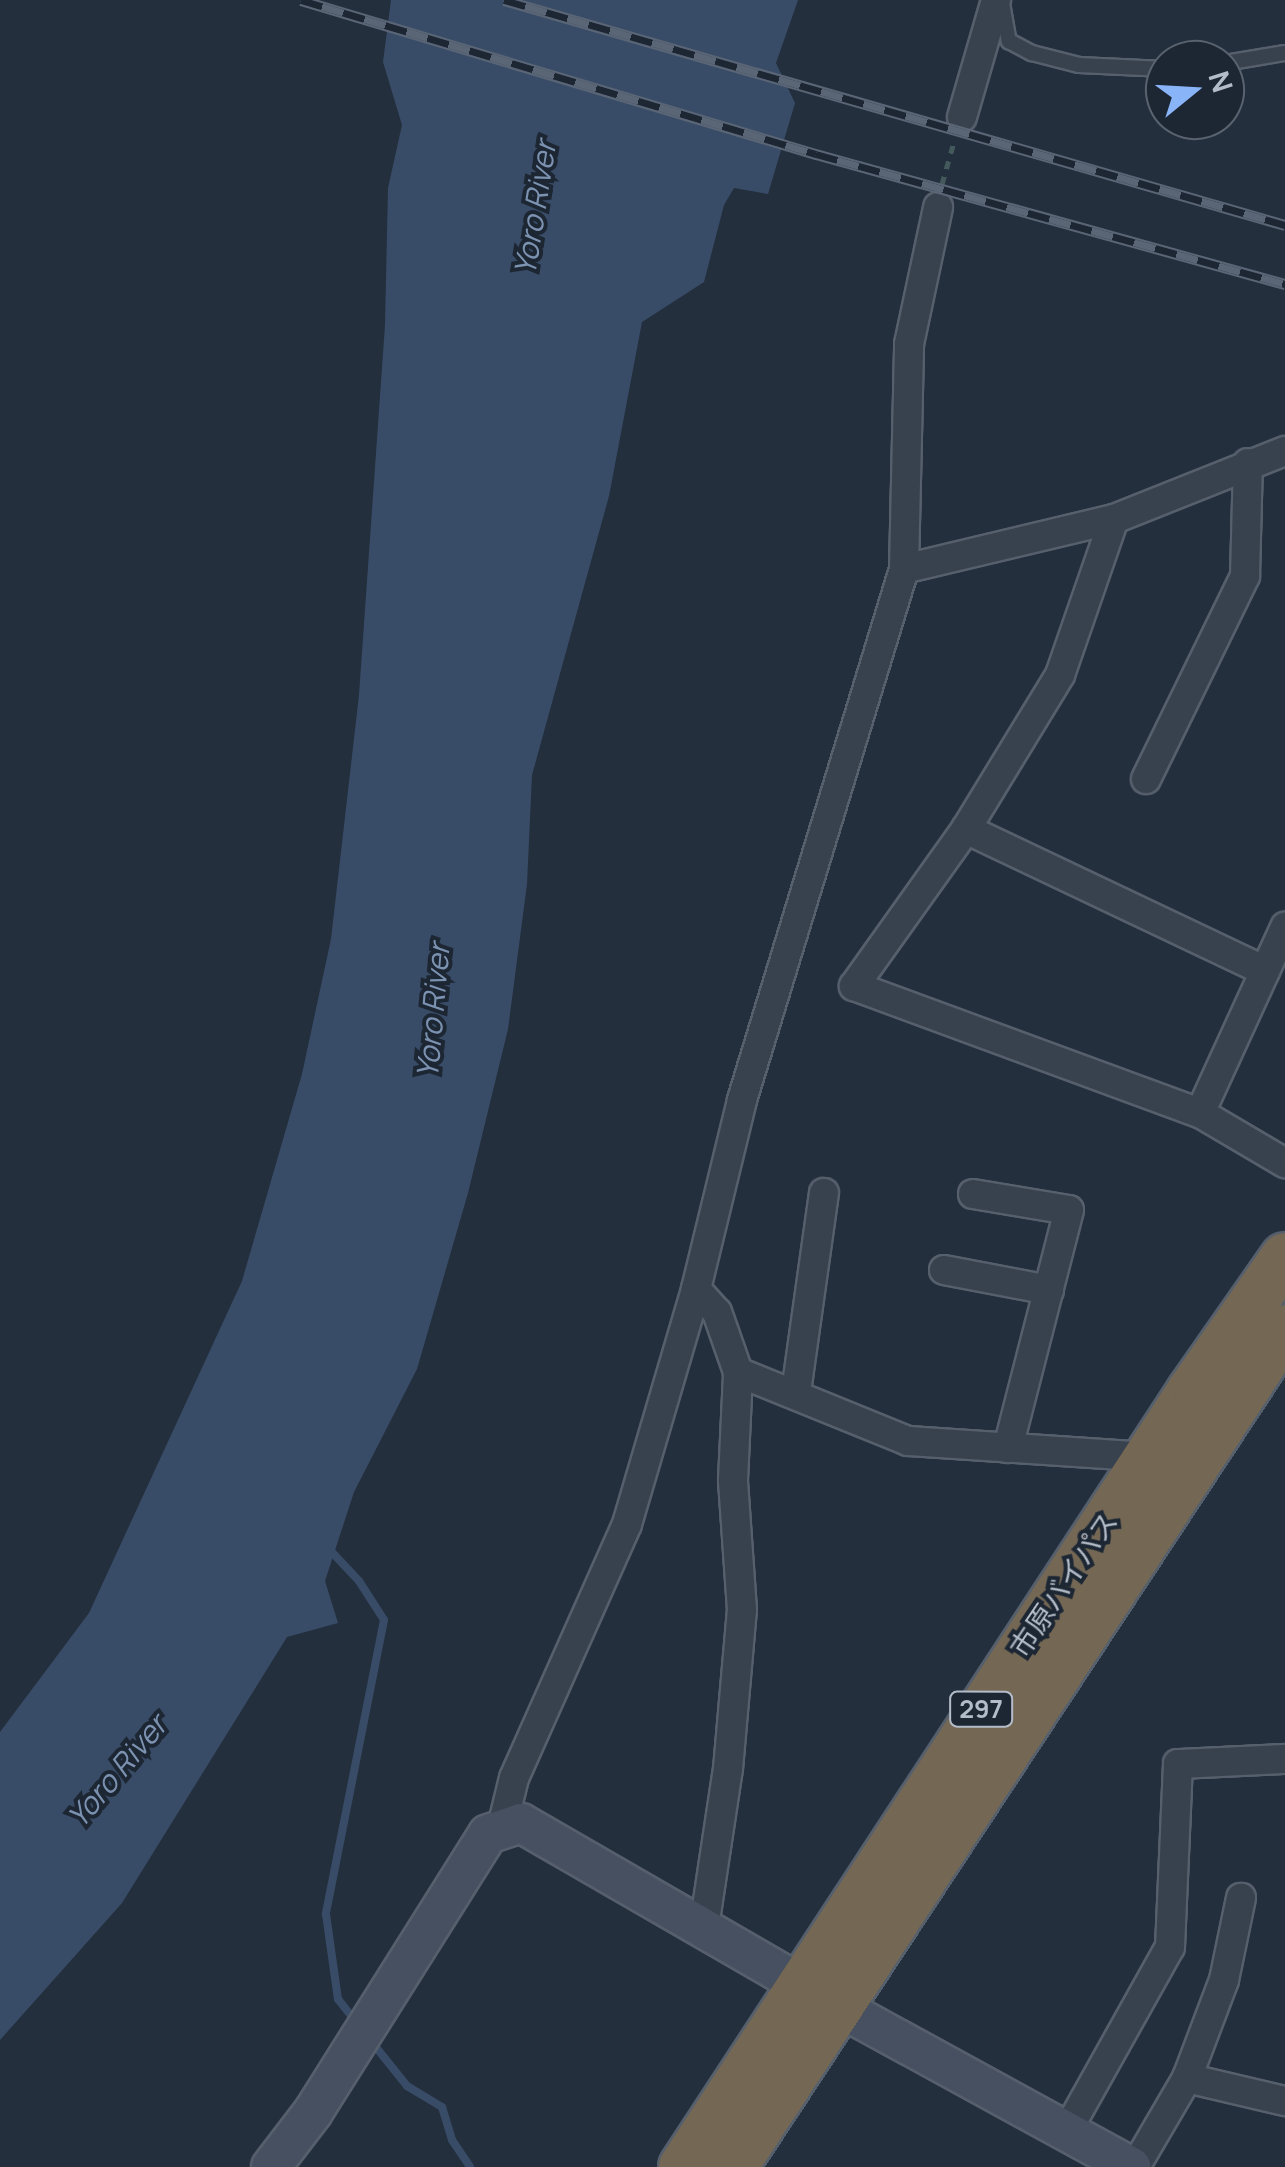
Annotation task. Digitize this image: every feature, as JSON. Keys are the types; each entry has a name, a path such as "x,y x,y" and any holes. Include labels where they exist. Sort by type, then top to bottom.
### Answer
{"highway":[{"name":"市原バイパス","path":"733,2167 822,1997 1148,1457 1285,1256"},
{"name":"市原バイパス","path":"683,2167 822,1997 1271,1367 1285,1329"}],"street":[{"path":"960,124 999,0"},
{"path":"502,1826 514,1778 627,1524 696,1289 742,1100 904,569 909,344 938,207"},
{"path":"904,569 1114,519 1248,462 1285,451"},
{"path":"1146,779 1245,576 1248,462"},
{"path":"1114,519 1060,676 966,829 854,986 1200,1113 1285,1163"},
{"path":"966,829 1264,971"},
{"path":"1200,1113 1285,927"},
{"path":"796,1392 824,1193"},
{"path":"973,1194 1069,1210 1008,1448"},
{"path":"944,1270 1048,1290"},
{"path":"696,1289 717,1312 738,1372 733,1480 742,1610 728,1769 704,1927"},
{"path":"738,1372 796,1392 908,1441 1148,1457"},
{"path":"1067,2130 1170,1947 1178,1764 1285,1759"},
{"path":"271,2167 313,2112 488,1834 502,1826 521,1824 540,1831 822,1997 1133,2167 1187,2078 1224,1980 1240,1898"},
{"path":"1187,2078 1285,2101"}],"lane":[{"path":"999,0 1009,42 1032,53 1079,65 1145,67"},
{"path":"1245,59 1285,52"}],"path":[{"path":"938,207 960,124"}],"water":[{"name":"Yoro River","path":"391,0 798,0 776,63 795,103 768,194 734,188 724,205 704,282 642,322 609,496 532,775 527,884 508,1029 468,1193 417,1369 354,1492 325,1581 338,1623 287,1637 122,1903 0,2040 0,1732 89,1613 242,1281 302,1074 331,939 359,695 385,325 388,188 402,125 383,62"}],"waterway":[{"path":"328,1548 359,1581 384,1620 326,1914 338,1999 356,2022"},
{"path":"371,2041 407,2086 442,2107 452,2140 470,2167"}],"railway":[{"path":"301,0 816,154 1285,284"},
{"path":"504,0 1285,225"}]}
